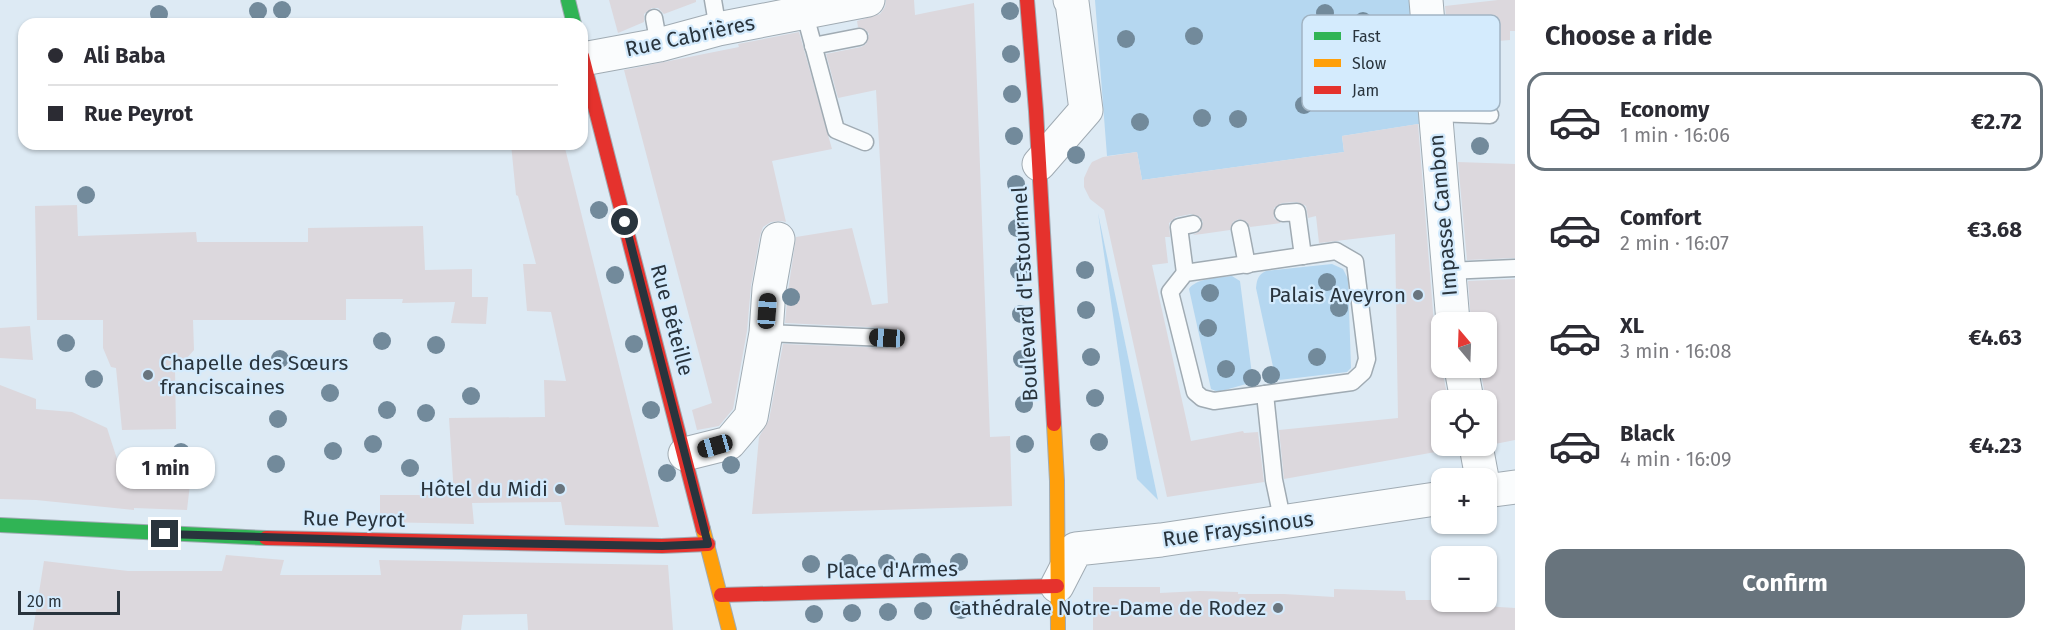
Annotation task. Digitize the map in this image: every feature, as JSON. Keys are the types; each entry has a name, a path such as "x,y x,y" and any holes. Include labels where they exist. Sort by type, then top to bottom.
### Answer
{"main road":[{"path":"568,0 572,18"},
{"name":"Boulevard d'Estourmel","path":"1027,0 1058,490 1057,586"},
{"name":"Rue Béteille","path":"588,81 721,595"},
{"name":"Rue Peyrot","path":"0,525 282,539 662,546 708,544"},
{"path":"1057,586 1058,630"},
{"name":"Place d'Armes","path":"721,595 1057,586"},
{"path":"721,595 729,630"}],"street":[{"name":"Rue Cabrières","path":"588,56 715,15 804,11 868,0"},
{"path":"1039,164 1086,110 1070,0"},
{"name":"Impasse Cambon","path":"1426,0 1427,15"},
{"name":"Impasse Cambon","path":"1436,113 1451,312"},
{"path":"685,454 729,443 751,417 766,333 769,289 778,239"},
{"path":"1497,489 1515,487"},
{"name":"Rue Frayssinous","path":"1057,586 1076,549 1161,540 1431,500"}],"lane":[{"path":"804,11 836,130 865,142"},
{"path":"813,46 859,37"},
{"path":"1436,113 1490,115"},
{"path":"1284,213 1297,212 1303,256"},
{"path":"1185,273 1179,227 1194,224"},
{"path":"1240,229 1247,265"},
{"path":"1336,251 1355,262 1367,359 1363,372 1352,382 1214,401 1202,398 1195,392 1170,292 1185,273 1303,256 1336,251"},
{"path":"1448,271 1515,268"},
{"path":"766,333 887,338"},
{"path":"1265,394 1274,480 1283,523"}],"shaded area":[{"path":"1095,0 1413,0 1414,15 1302,15 1302,111 1424,111 1425,123 1342,136 1344,152 1142,180 1137,152 1107,156"},
{"path":"1098,213 1158,500 1137,479"},
{"path":"1332,264 1343,269 1348,279 1351,368 1347,372 1279,380 1275,376 1256,288 1258,278 1266,271"},
{"path":"1232,276 1240,281 1253,382 1218,392 1211,389 1189,289 1192,285 1202,281"}],"building":[{"path":"609,0 696,0 696,2 664,14 658,8 652,8 644,14 644,22 618,33"},
{"path":"886,0 914,0 915,15 974,3 990,437 1010,436 1012,506 752,514 759,437 769,420 783,344 887,348 892,347 897,339 896,333 887,328 785,323 796,237 852,228 872,305 888,303 876,90 838,98 826,54 866,44 869,34 858,27 857,21 880,14 885,7"},
{"path":"1515,0 1515,31 1510,31 1510,40 1500,41 1500,15 1446,15 1445,6"},
{"path":"799,32 832,149 772,161 786,222 771,222 763,227 760,236 751,286 747,331 733,409 719,426 697,430 692,410 712,403 624,70 739,47 738,44"},
{"name":"Palais Aveyron","path":"1418,124 1433,312 1431,312 1431,378 1444,378 1446,390 1431,390 1431,453 1284,479 1279,430 1398,418 1395,234 1319,243 1316,216 1308,218 1306,206 1297,202 1282,203 1274,208 1274,218 1281,223 1250,227 1247,222 1239,219 1233,222 1230,230 1202,234 1193,235 1200,231 1203,222 1200,217 1191,214 1176,217 1169,223 1170,237 1165,237 1168,263 1152,265 1191,441 1243,431 1244,433 1258,432 1264,482 1167,497 1104,210 1090,199 1084,187 1084,178 1092,162 1103,157 1137,152 1142,180 1344,152 1342,136"},
{"path":"512,150 565,150 659,527 565,525 561,502 472,503 474,524 380,522 380,495 454,495 449,418 545,417 544,380 566,381 551,312 527,311 523,264 536,264 516,195"},
{"path":"1458,162 1515,164 1515,258 1467,260"},
{"path":"77,205 78,236 196,232 197,242 308,242 308,228 423,226 425,270 472,269 472,297 488,297 486,324 451,323 455,302 402,303 403,299 346,299 346,320 193,320 194,350 178,368 175,368 176,429 122,430 116,368 111,367 103,348 103,320 37,320 35,206"},
{"path":"1515,279 1515,440 1497,444 1497,390 1484,390 1482,378 1497,378 1497,312 1470,312 1468,281"},
{"path":"30,326 33,360 0,358 0,328"},
{"path":"0,385 36,399 36,409 72,412 107,428 118,462 120,482 190,484 187,510 134,508 134,510 36,500 0,499"},
{"path":"226,555 284,560 280,575 381,575 379,560 668,565 673,630 528,630 527,614 463,615 461,630 33,630 44,561 128,571 222,571"},
{"name":"Cathédrale Notre-Dame de Rodez","path":"1093,587 1160,587 1160,593 1200,591 1334,597 1334,589 1405,591 1406,600 1431,600 1431,612 1497,612 1497,607 1515,608 1515,630 1093,630"}],"traffic: fast":[{"path":"568,0 572,18"},
{"path":"0,525 266,538"}],"traffic: slow":[{"path":"1054,424 1057,481 1058,630"},
{"path":"703,529 729,630"}],"traffic: jam":[{"path":"1027,0 1036,111 1054,424"},
{"path":"588,79 703,529"},
{"path":"266,538 662,546 708,544"},
{"path":"721,595 1057,586"}],"place":[{"name":"Palais Aveyron","path":"1418,295"},
{"name":"Chapelle des Sœurs franciscaines","path":"148,375"},
{"name":"Hôtel du Midi","path":"560,489"},
{"name":"Cathédrale Notre-Dame de Rodez","path":"1278,608"}],"route":[{"path":"165,534 282,539 662,546 708,544 625,222"}]}
